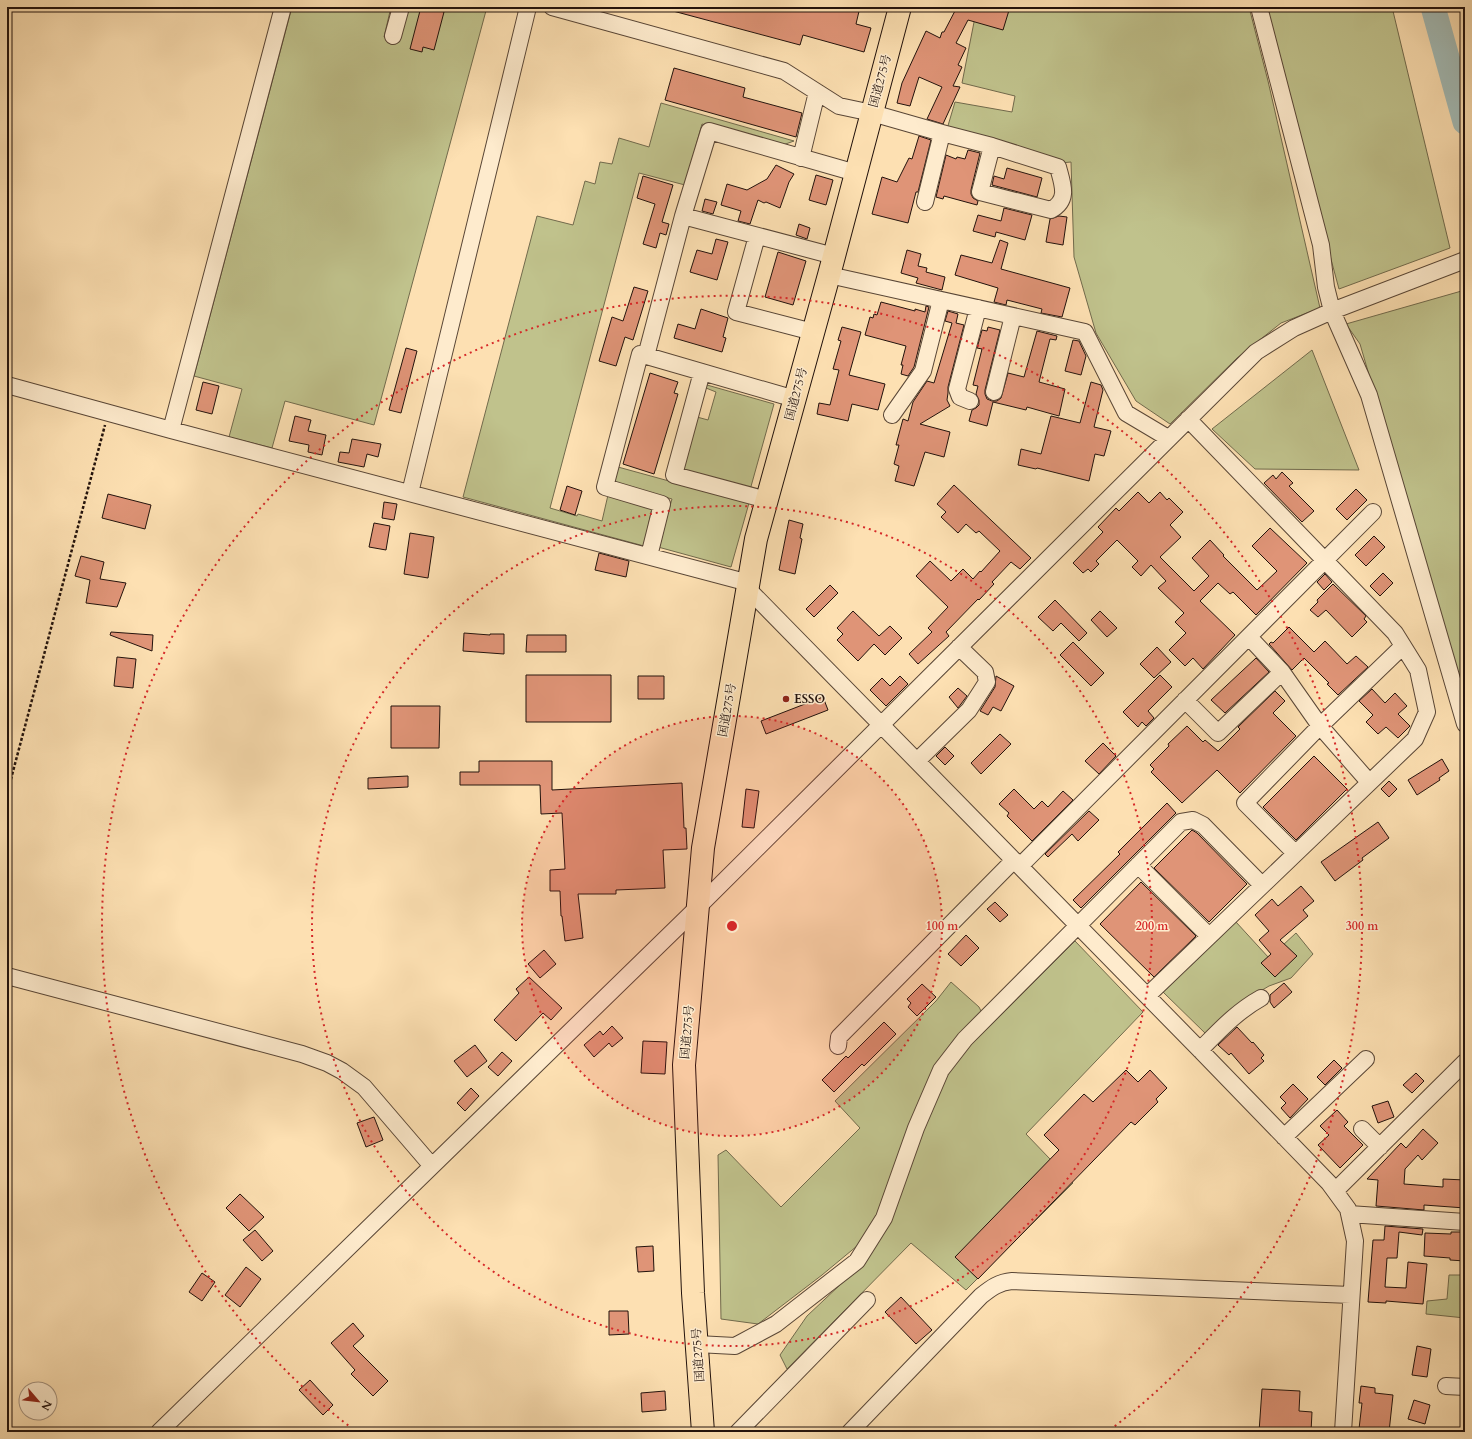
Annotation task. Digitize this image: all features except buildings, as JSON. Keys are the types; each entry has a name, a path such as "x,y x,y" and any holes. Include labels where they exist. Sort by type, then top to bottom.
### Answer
{"highway":[{"name":"国道275号","path":"703,1432 693,1294 684,1065 703,848 756,539 832,266 900,7"}],"street":[{"path":"171,430 283,7"},
{"path":"393,36 401,7"},
{"path":"410,493 528,7"},
{"path":"552,7 784,71 839,106 872,113 992,146 1058,166 1064,195 1059,206 1051,210 980,192 992,146"},
{"path":"1259,7 1321,245 1326,287 1332,311 1369,395 1465,724"},
{"path":"801,158 818,92"},
{"path":"646,356 683,216 709,131 856,173"},
{"path":"925,202 942,133"},
{"path":"683,216 757,236 832,266 941,300 1085,332 1126,413 1168,438"},
{"path":"757,236 736,312 813,332"},
{"path":"159,1432 431,1165 698,907 1256,352 1294,328 1332,311 1465,260"},
{"path":"892,415 922,371 941,300"},
{"path":"970,401 960,397 957,389 978,308"},
{"path":"994,392 1014,316"},
{"path":"649,556 662,504 604,487 640,354 795,399"},
{"path":"702,372 674,475 767,500"},
{"path":"7,385 171,430 649,556 748,586 1284,1137 1334,1191 1348,1209 1355,1241 1343,1432"},
{"path":"1147,996 1415,739 1427,712 1418,670 1395,633 1188,419"},
{"path":"838,1046 839,1037 1185,700 1373,512"},
{"path":"1249,637 1282,672 1320,726 1369,782"},
{"path":"1295,854 1245,803 1320,726 1403,646"},
{"path":"917,761 969,710 987,682 985,672 959,647"},
{"path":"1185,700 1218,733 1282,672"},
{"path":"697,1344 735,1346 776,1324 857,1261 884,1218 916,1128 941,1070 965,1039 1181,822 1193,820 1203,825 1262,885"},
{"path":"1138,865 1209,936"},
{"path":"7,976 302,1054 327,1063 342,1071 364,1087 431,1165"},
{"path":"1200,1050 1231,1018 1246,1006 1261,998"},
{"path":"1284,1137 1366,1058"},
{"path":"1334,1191 1465,1062"},
{"path":"1362,1129 1380,1147"},
{"path":"1349,1214 1465,1222"},
{"path":"850,1432 981,1296 991,1287 1007,1282 1352,1295"},
{"path":"738,1432 868,1300"},
{"path":"1446,1386 1465,1387"}],"path":[{"path":"7,794 108,412"}],"green space":[{"path":"292,7 391,7 384,37 397,41 405,7 487,7 374,425 285,401 272,448 229,437 242,389 194,376"},
{"path":"977,7 1249,7 1268,81 1320,308 1281,323 1237,358 1170,424 1136,401 1096,333 1074,257 1071,162 1060,163 947,129 955,102 1012,112 1015,96 962,83"},
{"path":"1263,7 1392,7 1450,248 1339,289"},
{"path":"661,103 794,141 780,146 702,124 685,185 639,173 550,508 577,516 578,514 602,521 608,495 652,508 644,546 463,497 537,216 573,225 585,181 595,184 600,162 612,164 619,138 649,147"},
{"path":"1465,290 1465,703 1360,344 1346,324"},
{"path":"1312,350 1359,470 1255,469 1212,429"},
{"path":"707,385 774,404 750,490 682,471 697,417 708,420 716,392 706,388"},
{"path":"618,467 749,503 731,567 658,547 672,499 614,483"},
{"path":"1236,922 1269,958 1296,933 1313,954 1291,978 1269,986 1242,1002 1206,1034 1163,992"},
{"path":"1075,941 1143,1012 1026,1134 1073,1183 966,1290 911,1243 787,1369 780,1355 807,1316 859,1267 887,1228 929,1113 948,1070"},
{"path":"951,982 979,1007 982,1013 947,1054 881,1209 863,1241 822,1275 758,1324 721,1319 718,1155 726,1150 781,1207 860,1128 835,1101 936,1001"},
{"path":"1449,1275 1465,1275 1465,1318 1426,1314 1427,1301 1447,1299"}],"waterway":[{"path":"1433,7 1465,122"}],"place":[{"name":"ESSO","path":"786,699"}]}
